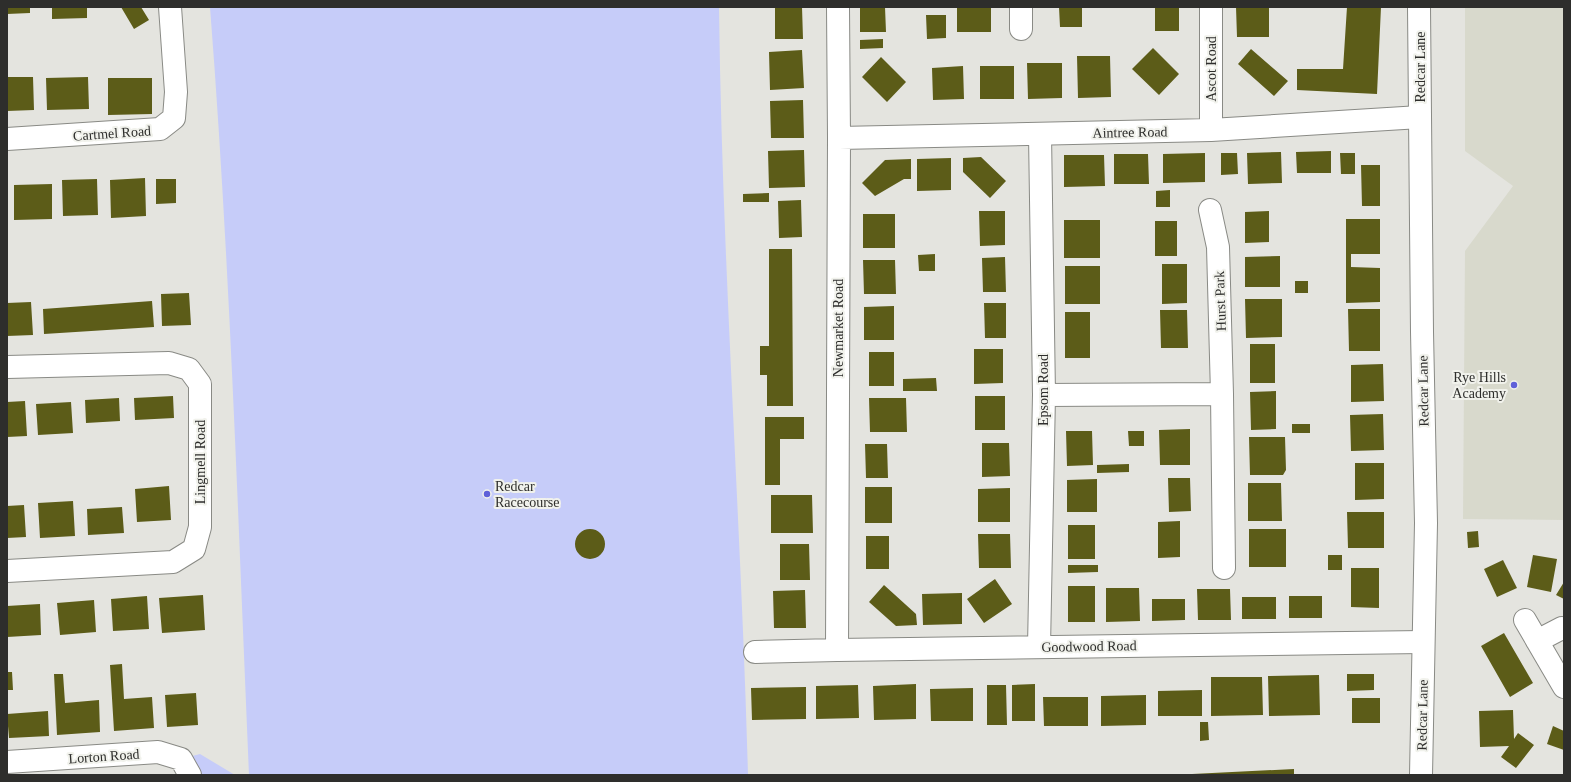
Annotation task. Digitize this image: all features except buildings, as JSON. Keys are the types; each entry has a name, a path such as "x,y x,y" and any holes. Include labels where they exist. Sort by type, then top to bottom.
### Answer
{"street":[{"name":"Cartmel Road","path":"7,139 160,130 174,118 176,92 170,7"},
{"name":"Newmarket Road","path":"837,650 839,138 838,7"},
{"path":"1021,7 1021,29"},
{"name":"Ascot Road","path":"1211,7 1211,130"},
{"name":"Redcar Lane","path":"1419,7 1422,332 1426,523 1421,775"},
{"name":"Aintree Road","path":"839,138 1211,130 1420,117"},
{"name":"Epsom Road","path":"1039,647 1044,395 1040,134"},
{"name":"Hurst Park","path":"1210,210 1218,247 1222,394 1224,568"},
{"name":"Lingmell Road","path":"7,367 169,363 189,369 200,384 200,527 194,549 173,562 7,571"},
{"path":"1044,395 1222,394"},
{"path":"1525,620 1564,687"},
{"path":"1537,641 1562,628"},
{"name":"Goodwood Road","path":"755,652 1423,642"},
{"name":"Lorton Road","path":"7,762 158,752 181,759 190,775"}],"shaded area":[{"name":"Redcar Racecourse","path":"210,7 719,7 724,199 748,775 249,775 228,295"},
{"name":"Rye Hills Academy","path":"1465,7 1564,7 1564,520 1463,519 1465,251 1513,186 1465,151"},
{"path":"200,754 235,775 190,775 181,759"}],"place":[{"name":"Rye Hills Academy","path":"1514,385"},
{"name":"Redcar Racecourse","path":"487,494"}]}
